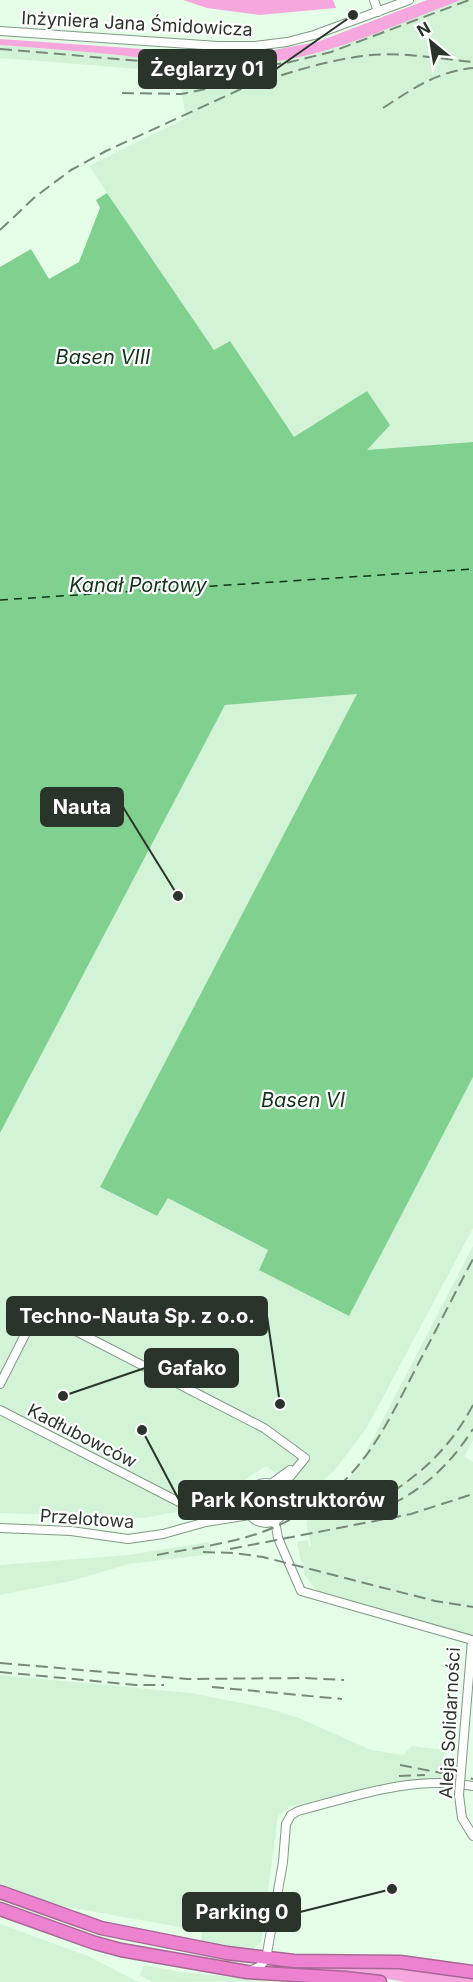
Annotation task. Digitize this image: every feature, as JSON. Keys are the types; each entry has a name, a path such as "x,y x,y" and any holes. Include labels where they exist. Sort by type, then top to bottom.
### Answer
{"highway":[{"path":"0,1892 112,1930 266,1959 399,1962 473,1972"},
{"path":"0,1909 121,1950 247,1972 380,1982"}],"street":[{"path":"374,0 378,12"},
{"name":"Inżyniera Jana Śmidowicza","path":"0,31 255,46 314,35 409,0"},
{"path":"0,1384 37,1311 264,1428 302,1461"},
{"name":"Kadłubowców","path":"0,1410 183,1504"},
{"path":"271,1484 302,1461"},
{"path":"280,1489 302,1461"},
{"path":"265,1483 280,1489 285,1498 286,1508 275,1521 260,1523 249,1515 245,1504 246,1497 253,1487 265,1483"},
{"name":"Przelotowa","path":"206,1522 245,1504"},
{"name":"Przelotowa","path":"0,1528 71,1530 128,1539 163,1534 206,1522 249,1515"},
{"path":"275,1521 278,1538"},
{"path":"266,1524 278,1538"},
{"name":"Aleja Solidarności","path":"278,1538 301,1591 472,1640 469,1732 462,1759 459,1795 462,1818 473,1836"},
{"path":"247,1972 259,1967 266,1959 283,1863 286,1824 291,1815 298,1811 402,1785 444,1782 473,1786"},
{"path":"266,1959 283,1975"}],"shaded area":[{"path":"183,0 333,0 336,8 259,15 207,8"},
{"path":"427,0 461,0 343,45 270,62 232,65 194,63 0,45 0,39 186,52 262,52 317,42"},
{"path":"460,0 473,0 473,442 366,451 367,391 294,438 230,341 214,350 89,166 186,118 178,72 0,58 0,45 200,63 231,65 268,63 333,48"},
{"path":"358,694 100,1187 157,1216 167,1197 268,1250 259,1270 349,1316 473,1077 473,1228 366,1429 334,1471 313,1489 303,1493 266,1466 205,1505 177,1512 143,1518 0,1513 0,1133 225,705"},
{"path":"473,1246 473,1440 464,1457 473,1462 473,1635 317,1591 304,1574 304,1563 301,1562 297,1542 308,1540 311,1546 306,1522 345,1484 363,1458"},
{"path":"209,1542 212,1554 129,1564 71,1581 0,1595 0,1565 128,1555"},
{"path":"0,1675 190,1693 267,1708 299,1718 371,1750 403,1755 412,1746 445,1750 442,1763 448,1769 450,1780 403,1780 289,1807 278,1816 265,1912 267,1913 261,1942 253,1949 246,1950 201,1941 202,1931 56,1905 0,1884"},
{"path":"0,1924 88,1956 138,1982 0,1982"},
{"path":"278,1964 390,1966 473,1977 473,1982 405,1982 370,1976 281,1969 277,1966"},
{"path":"144,1965 181,1972 271,1981 152,1982 140,1975"}],"water":[{"path":"107,193 214,350 230,341 294,437 367,391 390,425 367,450 473,442 473,1077 349,1316 259,1270 268,1250 168,1198 157,1216 100,1187 357,694 225,705 0,1133 0,267 31,249 49,279 79,262 100,208 96,200"}],"ferry route":[{"path":"0,600 473,569"}],"railway":[{"path":"0,49 188,65 262,66 286,63 331,52 469,0"},
{"path":"0,230 35,197 71,170 106,151 241,89 305,68 371,55 410,55 473,62"},
{"path":"383,108 436,77 473,68"},
{"path":"122,93 182,94 243,81"},
{"path":"157,1555 218,1544 263,1532 304,1512 346,1479 377,1440 390,1418 473,1259"},
{"path":"362,1511 426,1466 451,1439 473,1405"},
{"path":"359,1517 394,1503 424,1484 450,1459 473,1429"},
{"path":"230,1549 411,1514 473,1494"},
{"path":"203,1552 263,1557 435,1601 473,1607"},
{"path":"0,1663 187,1679 344,1680"},
{"path":"0,1672 136,1685 164,1685"},
{"path":"212,1687 342,1699"},
{"path":"400,1765 473,1779"},
{"path":"399,1776 425,1775"}],"place":[{"name":"Żeglarzy 01","path":"353,15"},
{"name":"Nauta","path":"178,896"},
{"name":"Gafako","path":"63,1396"},
{"name":"Techno-Nauta Sp. z o.o.","path":"280,1404"},
{"name":"Park Konstruktorów","path":"142,1430"},
{"name":"Parking 0","path":"392,1889"}],"water label":[{"name":"Basen VIII","path":"103,357"},
{"name":"Kanał Portowy","path":"138,585"},
{"name":"Basen VI","path":"303,1100"}]}
